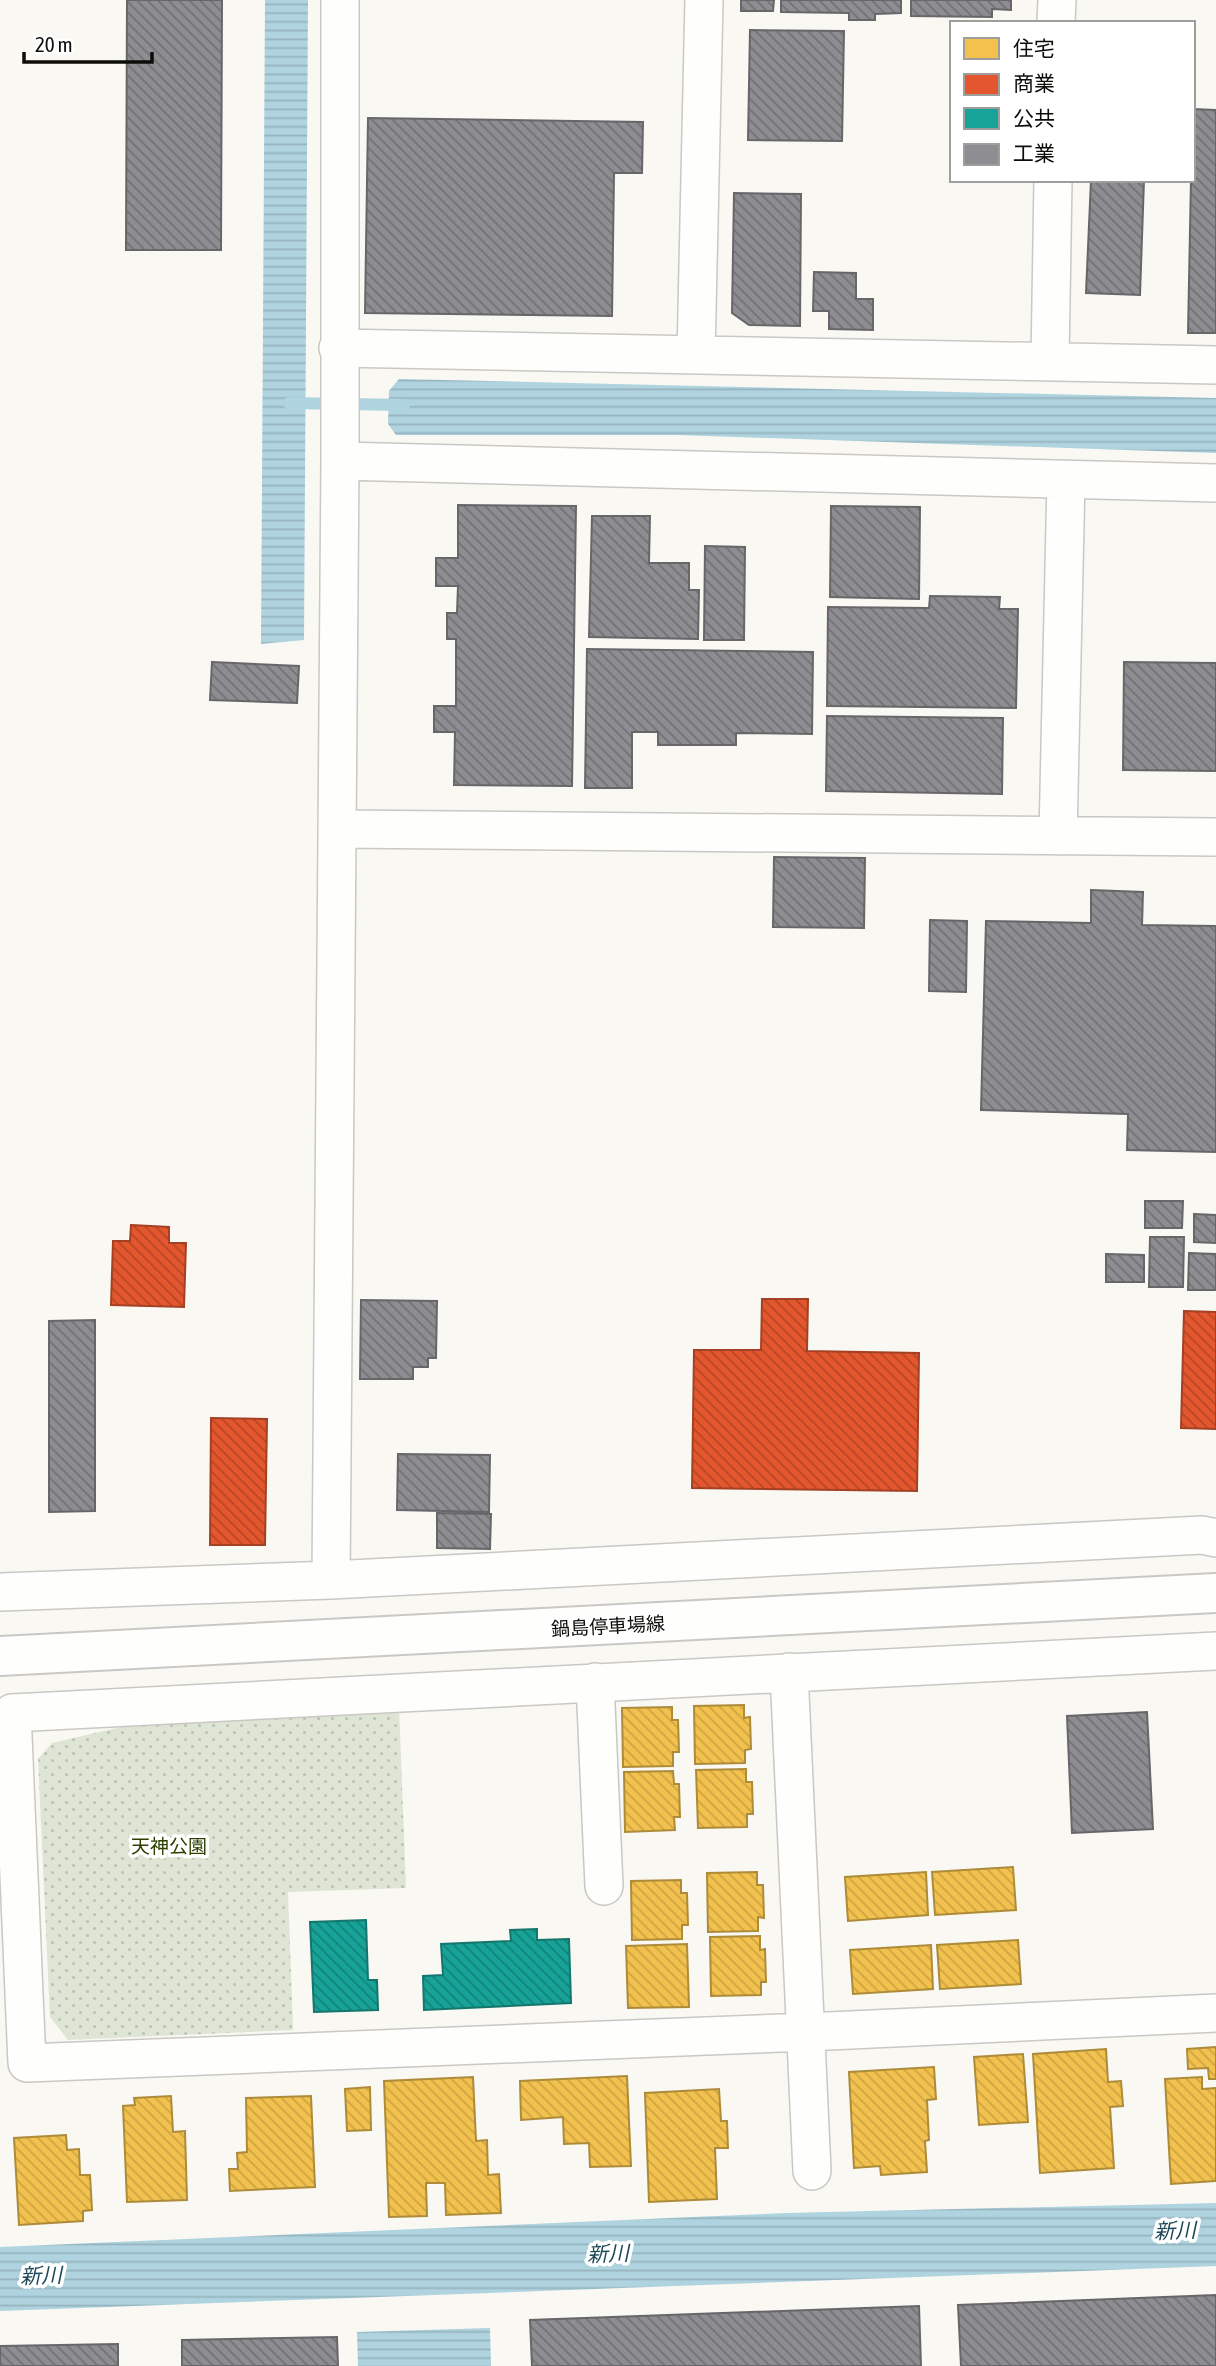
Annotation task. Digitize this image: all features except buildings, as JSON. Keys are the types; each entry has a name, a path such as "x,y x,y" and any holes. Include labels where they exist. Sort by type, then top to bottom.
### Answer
{"main road":[{"name":"鍋島停車場線","path":"0,1656 1216,1594"}],"street":[{"path":"331,1580 340,453 340,0"},
{"path":"696,355 704,0"},
{"path":"1056,21 1057,0"},
{"path":"1049,361 1053,182"},
{"path":"339,361 696,355 1216,365"},
{"path":"340,453 1066,480 1216,483"},
{"path":"1058,836 1066,480"},
{"path":"337,829 1216,837"},
{"path":"0,1592 331,1580 1202,1535 1216,1538"},
{"path":"1216,1651 12,1713 27,2063 1216,2013"},
{"path":"789,1672 812,2171"},
{"path":"594,1682 604,1886"}],"green space":[{"name":"天神公園","path":"399,1707 406,1888 288,1892 293,2030 68,2040 50,2017 38,1759 52,1743 156,1719"}],"water":[{"path":"265,0 308,0 304,640 261,644"},
{"path":"399,379 1216,398 1216,453 677,435 396,435 388,424 389,391"},
{"name":"新川","path":"1216,2203 1216,2266 0,2311 0,2247 787,2213"},
{"path":"490,2328 491,2366 358,2366 357,2332"}],"waterway":[{"path":"289,403 404,405"}]}
